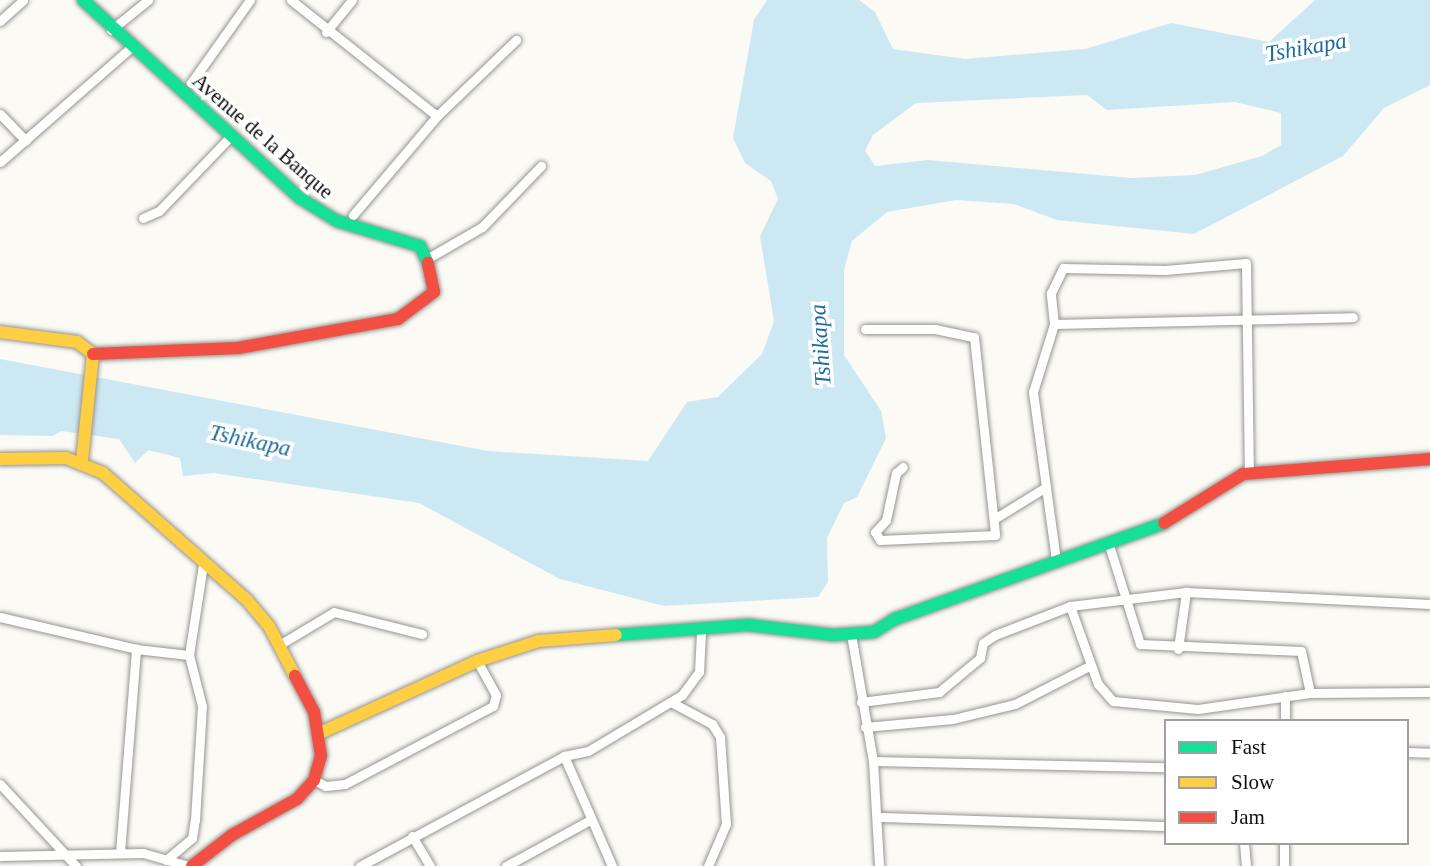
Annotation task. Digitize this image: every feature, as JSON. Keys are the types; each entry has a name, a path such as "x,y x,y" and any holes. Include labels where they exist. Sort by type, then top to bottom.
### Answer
{"main road":[{"name":"Avenue de la Banque","path":"83,0 130,48 321,213 406,239 430,257"},
{"path":"0,332 77,342 93,354 238,348 398,319 434,292 430,257"},
{"path":"82,461 93,354"},
{"path":"0,459 44,456 82,461 103,473 203,565 247,600 279,645 320,733 314,780 297,799 232,835 191,866"},
{"path":"320,733 477,661 539,640 701,632 748,625 851,634 874,632 895,619 1056,560 1109,545 1183,516 1210,493 1249,472 1430,459"}],"street":[{"path":"0,21 23,0"},
{"path":"111,30 148,0"},
{"path":"191,83 250,0"},
{"path":"291,0 326,32 437,116"},
{"path":"326,32 352,0"},
{"path":"353,215 437,116 516,40"},
{"path":"0,162 130,48"},
{"path":"0,114 26,141"},
{"path":"143,218 159,211 230,137"},
{"path":"430,257 482,227 541,166"},
{"path":"1056,560 1033,391 1054,324 1051,293 1063,268 1164,270 1243,263 1247,266 1245,323 1249,472"},
{"path":"1054,324 1245,323 1353,317"},
{"path":"865,329 935,329 974,338 995,535 880,540 875,532 886,520 896,472 903,467"},
{"path":"994,519 1046,487"},
{"path":"1109,545 1140,645 1178,649 1301,651 1310,693"},
{"path":"166,860 192,838 195,820 202,706 189,655 203,565"},
{"path":"1178,649 1186,592"},
{"path":"861,702 939,692 980,658 983,643 995,635 1070,606 1126,597 1186,592 1430,604"},
{"path":"1070,606 1103,694 1113,701 1198,709 1310,693 1430,692"},
{"path":"279,645 334,612 422,634"},
{"path":"0,617 136,649 189,655"},
{"path":"360,866 564,756 588,751 671,702 699,672 701,632"},
{"path":"851,634 873,761 879,817 879,866"},
{"path":"120,853 136,649"},
{"path":"314,780 326,786 345,784 494,706 496,695 477,661"},
{"path":"865,727 953,719 1015,704 1091,665"},
{"path":"1284,696 1285,719"},
{"path":"671,702 712,724 720,737 726,824 708,866"},
{"path":"1409,752 1430,753"},
{"path":"564,756 612,866"},
{"path":"873,761 1164,767"},
{"path":"0,784 76,866"},
{"path":"879,817 1164,826"},
{"path":"506,866 590,820"},
{"path":"412,836 430,866"},
{"path":"1244,845 1246,866"},
{"path":"1284,845 1284,866"},
{"path":"0,856 62,852 120,853 191,866"}],"water":[{"name":"Tshikapa","path":"767,0 859,0 875,12 893,49 965,59 1085,49 1171,23 1269,42 1315,0 1430,0 1430,85 1384,108 1343,156 1194,234 1057,220 1014,204 956,200 887,212 852,241 844,270 844,355 881,411 886,438 857,497 844,503 827,538 828,582 818,597 664,606 560,579 419,503 214,473 183,476 180,458 148,450 135,463 119,439 61,431 53,436 0,435 0,359 488,451 648,461 687,402 718,397 762,354 774,321 760,236 778,199 771,181 745,163 733,138 754,20","holes":["1087,95 1107,110 1235,102 1281,113 1281,145 1262,156 1195,175 1131,178 928,160 875,166 865,151 873,135 916,103"]}],"traffic: fast":[{"path":"83,0 300,198 337,221 420,246 428,263"},
{"path":"616,635 748,625 833,635 874,632 895,619 1164,523"}],"traffic: slow":[{"path":"0,332 77,342 93,354 82,461"},
{"path":"0,459 66,458 103,473 247,600 269,626 295,676"},
{"path":"320,733 477,661 539,641 616,635"}],"traffic: jam":[{"path":"93,354 238,348 398,319 434,292 428,263"},
{"path":"1164,523 1243,474 1430,459"},
{"path":"192,866 232,835 297,799 314,780 321,756 314,712 295,676"}]}
